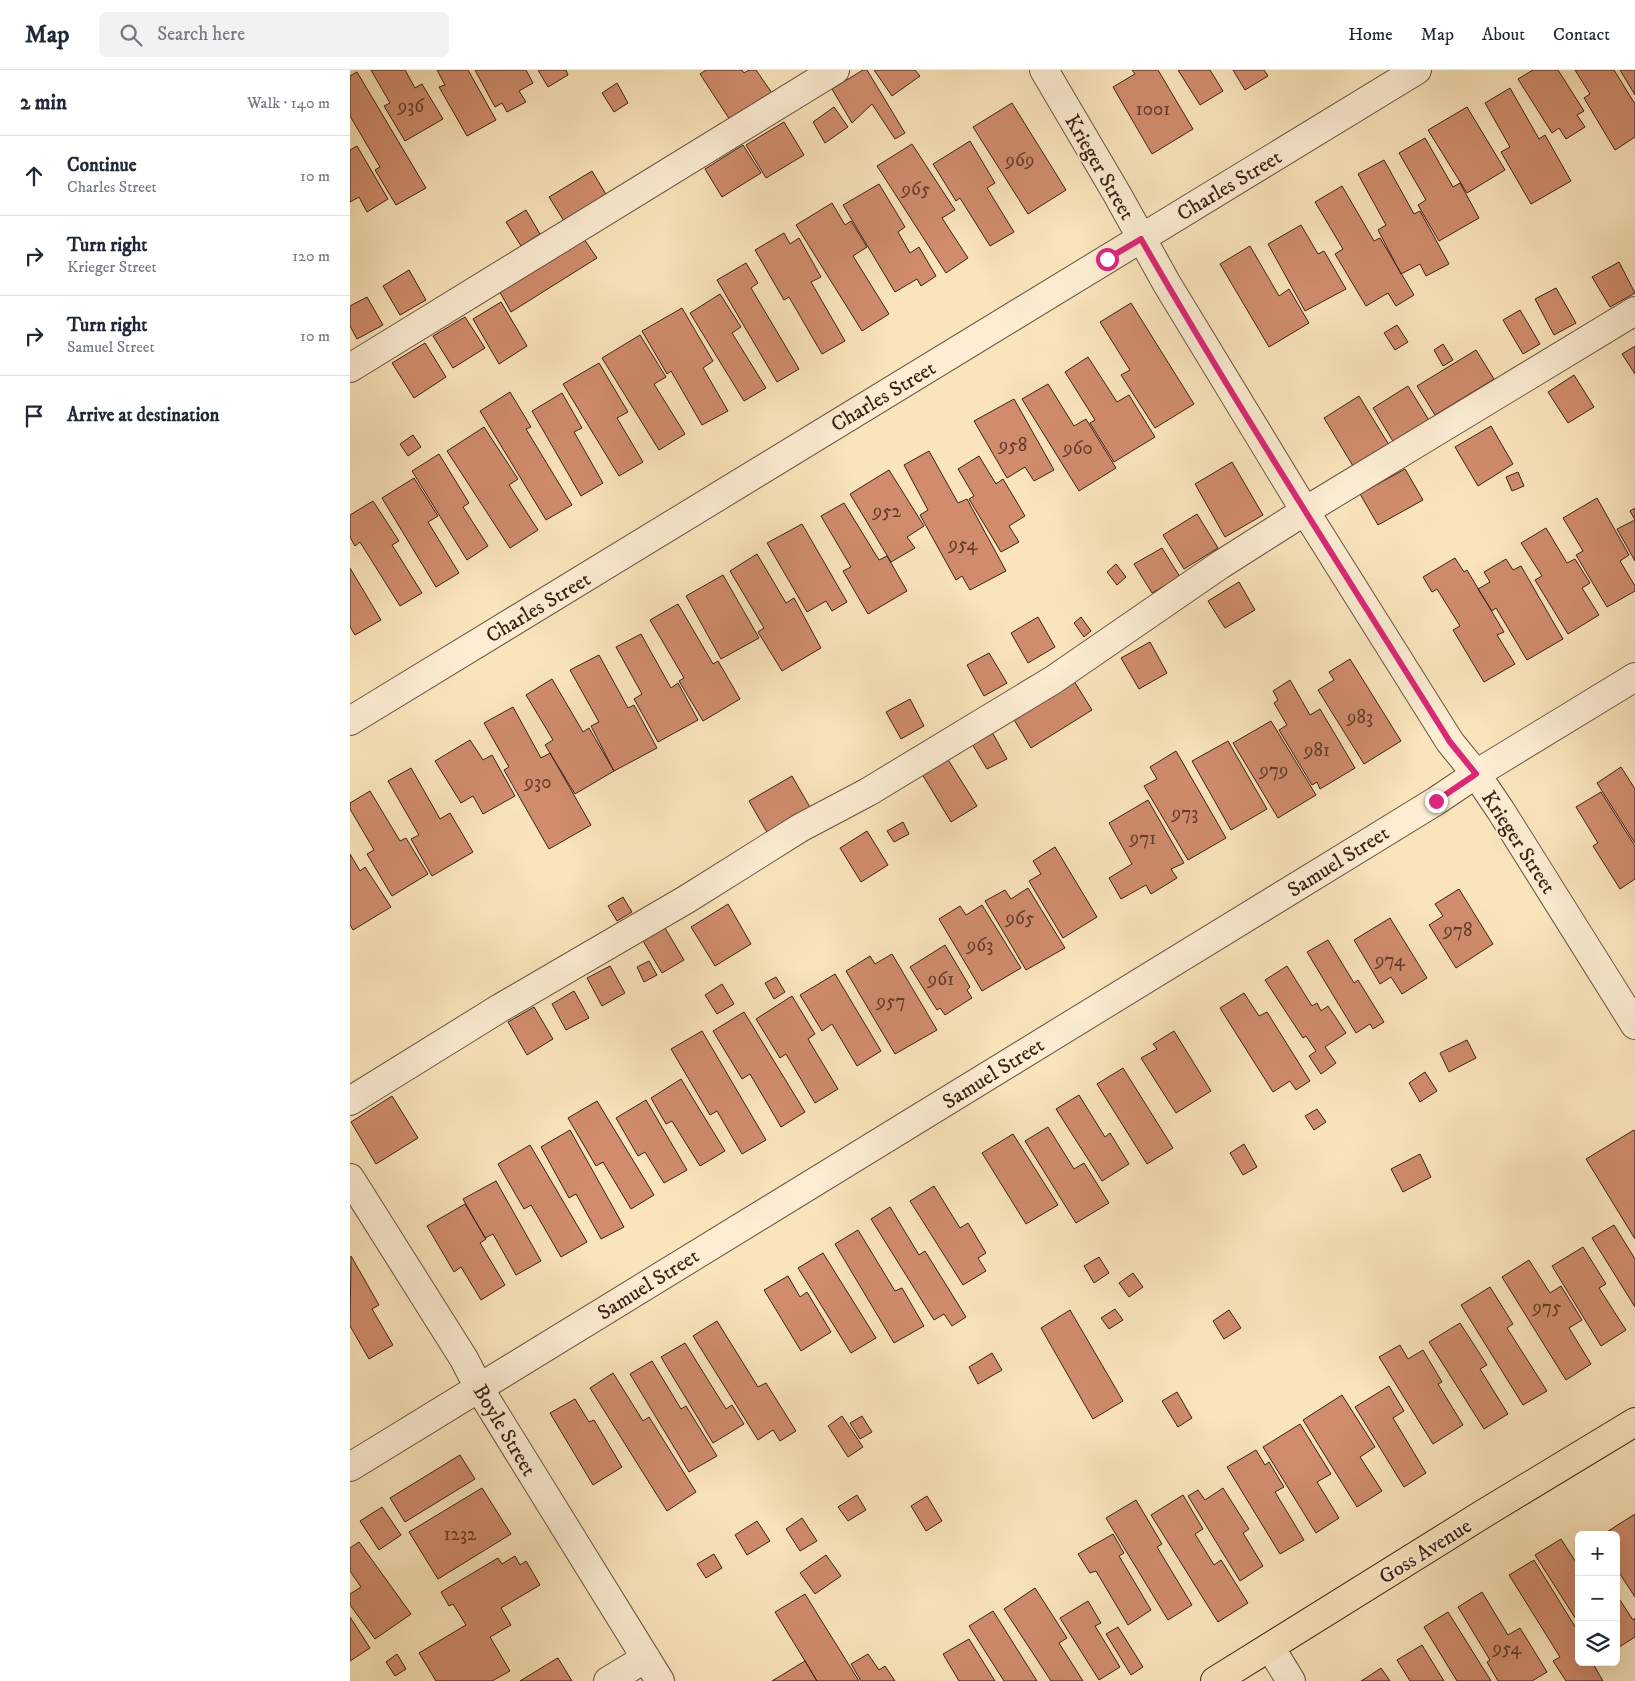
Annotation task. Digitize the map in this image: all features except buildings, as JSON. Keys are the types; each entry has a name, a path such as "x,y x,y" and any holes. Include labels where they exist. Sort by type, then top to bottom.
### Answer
{"main road":[{"name":"Goss Avenue","path":"1215,1681 1635,1422"}],"street":[{"path":"350,368 835,70"},
{"name":"Krieger Street","path":"1044,70 1167,284 1305,511 1450,742 1476,774 1635,1025"},
{"name":"Charles Street","path":"350,722 1417,70"},
{"path":"350,1101 500,1008 687,899 800,828 868,792 1053,680 1220,565 1305,511 1635,311"},
{"name":"Samuel Street","path":"350,1467 1635,677"},
{"name":"Boyle Street","path":"350,1178 464,1359 479,1388 660,1681"},
{"path":"1270,1647 1290,1681"},
{"path":"608,1681 646,1658"}],"route":[{"path":"1107,259 1141,239 1305,511 1450,742 1476,774 1436,801"}]}
